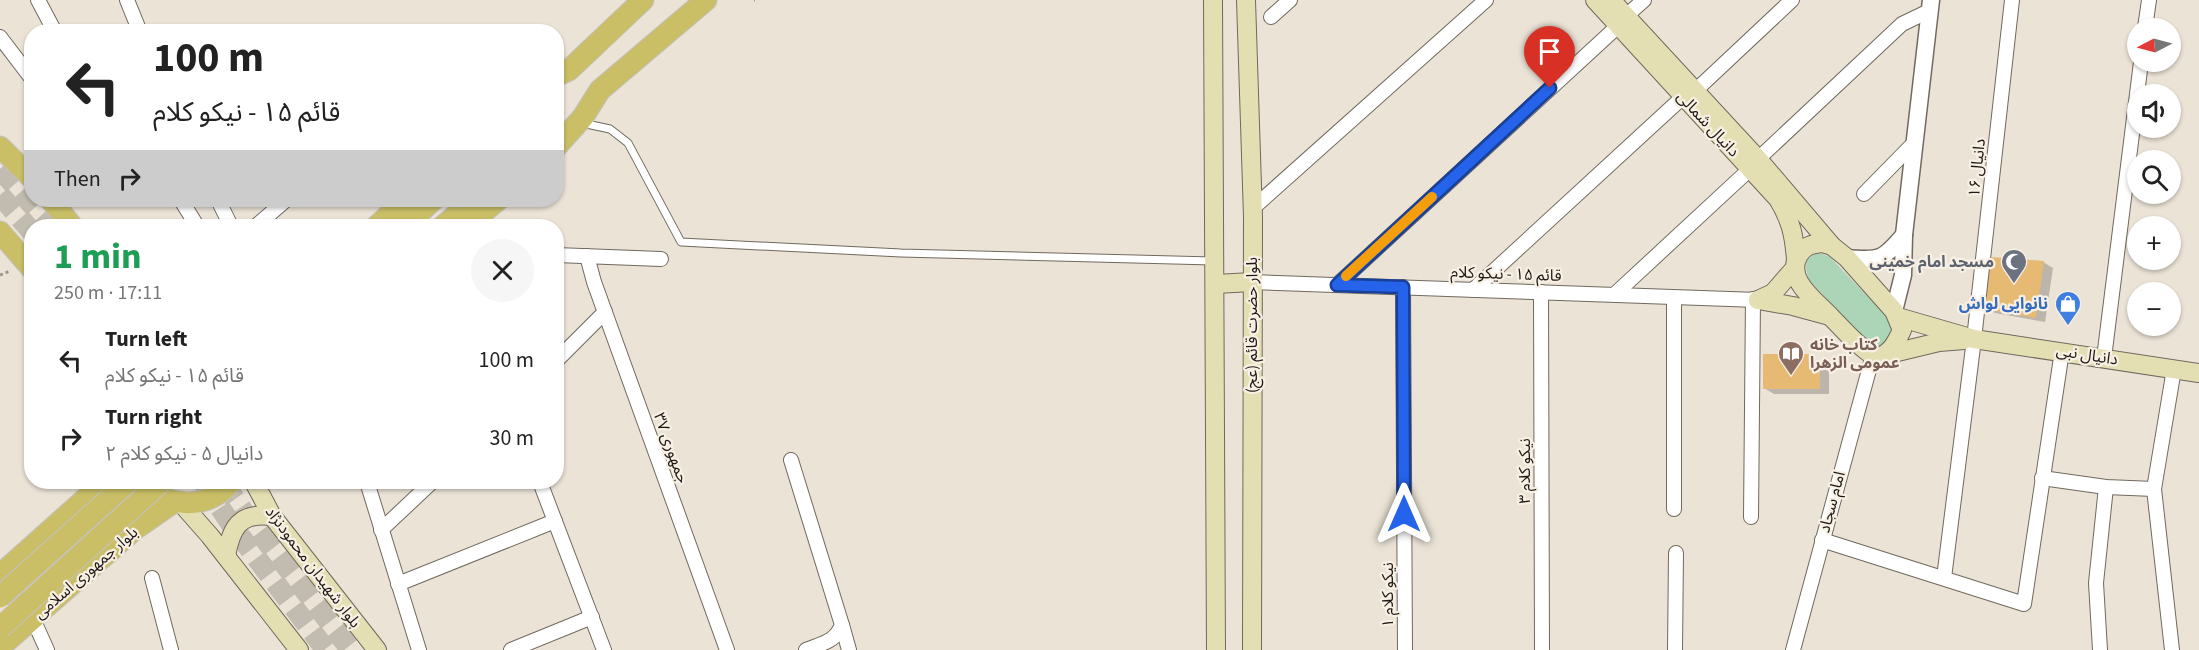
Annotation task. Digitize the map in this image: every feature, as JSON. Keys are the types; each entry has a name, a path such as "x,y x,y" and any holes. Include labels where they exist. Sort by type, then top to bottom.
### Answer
{"main road":[{"path":"564,73 643,0"},
{"path":"564,121 706,0"},
{"path":"1213,0 1216,650"},
{"name":"بلوار حضرت قائم (عج)","path":"1246,0 1253,208 1252,650"},
{"name":"دانیال شمالی","path":"1595,0 1622,21 1754,164 1832,246 1847,258 1896,314"},
{"name":"دانیال شمالی","path":"1611,0 1622,21"},
{"path":"564,138 583,117 600,90"},
{"path":"0,147 24,170"},
{"name":"دانیال شمالی","path":"1754,164 1788,215 1793,231 1795,264"},
{"path":"57,207 66,219"},
{"path":"385,219 397,207"},
{"path":"413,219 425,207"},
{"path":"451,219 466,207"},
{"path":"475,219 490,207"},
{"path":"0,232 24,260"},
{"path":"1756,299 1773,293 1795,264 1802,250 1822,243 1832,246"},
{"path":"1795,264 1799,284 1863,350 1879,355 1894,347 1902,330 1896,314"},
{"path":"1216,284 1252,282"},
{"path":"1756,299 1793,306 1831,317"},
{"name":"دانیال نبی","path":"1896,314 1974,339 2199,373"},
{"name":"دانیال نبی","path":"1879,355 1939,342 1974,339"},
{"path":"0,576 96,489"},
{"path":"0,597 120,489"},
{"path":"149,489 160,497 178,502 202,501 223,489"},
{"path":"0,628 152,489"},
{"name":"بلوار شهیدان محمودنژاد","path":"258,489 272,516 377,650"},
{"path":"178,502 226,556 298,650"},
{"name":"بلوار جمهوری اسلامی","path":"0,647 135,529 178,502"},
{"path":"70,513 84,516 96,525 110,551"},
{"path":"226,556 230,533 241,522 257,514 272,516"}],"street":[{"path":"38,0 51,24"},
{"path":"127,0 137,24"},
{"path":"1271,17 1290,0"},
{"path":"1253,208 1486,0"},
{"path":"1337,285 1644,0"},
{"path":"1473,290 1792,0"},
{"name":"دانیال ۱۶","path":"1944,578 1974,339 2012,0"},
{"path":"2146,18 2149,0"},
{"path":"1896,314 1903,275 1904,235 1930,6"},
{"path":"1614,294 1902,24 1930,6"},
{"path":"0,37 24,68"},
{"path":"2104,358 2140,72"},
{"path":"1864,194 1915,142"},
{"path":"264,219 278,207"},
{"path":"1847,258 1870,260 1883,257 1904,235"},
{"path":"564,255 661,259"},
{"name":"جمهوری ۳۷","path":"587,256 704,591 727,650"},
{"name":"قائم ۱۵ - نیکو کلام","path":"1252,282 1756,299"},
{"name":"نیکو کلام ۱","path":"1403,287 1405,650"},
{"name":"نیکو کلام ۳","path":"1541,292 1542,650"},
{"path":"1674,298 1674,509"},
{"path":"1752,517 1756,299"},
{"path":"564,353 605,312"},
{"path":"1822,540 2024,604 2062,351"},
{"name":"امام سجاد","path":"1793,650 1822,540 1879,355"},
{"path":"2172,650 2154,489 2174,369"},
{"path":"791,460 849,650"},
{"path":"2043,478 2106,487 2154,489"},
{"path":"2100,650 2096,583 2106,487"},
{"path":"369,489 419,650"},
{"path":"381,530 425,489"},
{"path":"543,489 604,650"},
{"path":"399,584 555,521"},
{"path":"1675,650 1677,553"},
{"path":"152,578 171,650"},
{"path":"511,650 592,617"},
{"path":"33,619 47,650"},
{"path":"806,650 830,641 837,635 842,625"}],"lane":[{"path":"583,117 591,125 610,129 627,143 681,242 901,253 1215,261"}],"green space":[{"path":"1820,253 1830,257 1890,320 1893,330 1886,343 1879,346 1865,339 1809,280 1806,271 1808,259"}],"building":[{"name":"مسجد امام خمینی","path":"1991,257 2044,261 2036,318 1984,309"},
{"name":"کتاب خانه عمومی الزهرا","path":"1763,354 1808,354 1820,364 1820,389 1763,389"}],"tunnel":[{"path":"0,169 24,196"},
{"path":"0,195 24,223"},
{"path":"34,207 45,219"},
{"path":"208,489 231,524 326,650"},
{"path":"228,489 351,650"}],"slow traffic":[{"path":"1346,276 1432,197"}],"place":[{"name":"مسجد امام خمینی","path":"2014,285"},
{"name":"نانوایی لواش","path":"2068,327"},
{"name":"کتاب خانه عمومی الزهرا","path":"1791,377"}],"route":[{"path":"1404,514 1403,287 1337,285 1550,88"}]}
